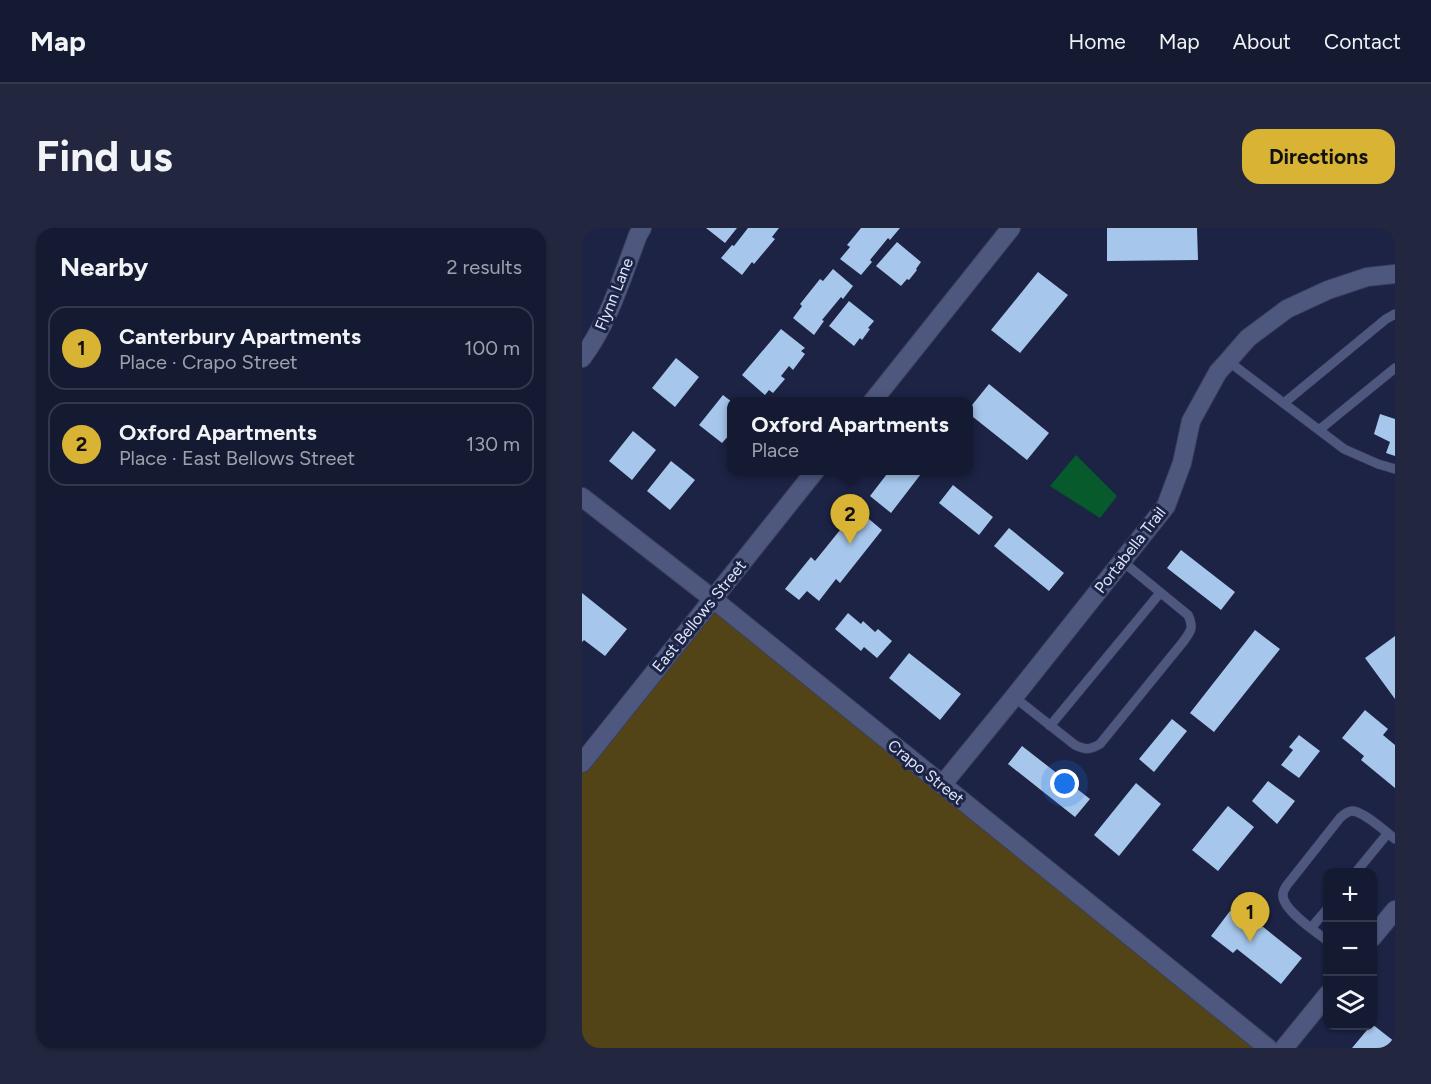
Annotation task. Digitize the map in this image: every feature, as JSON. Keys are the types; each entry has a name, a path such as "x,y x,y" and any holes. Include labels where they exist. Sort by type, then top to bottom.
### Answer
{"street":[{"name":"Flynn Lane","path":"582,358 608,315 642,228"},
{"path":"876,397 1011,228"},
{"name":"Portabella Trail","path":"942,785 1166,506 1182,464 1191,421 1218,372 1248,338 1287,309 1328,290 1367,277 1395,274"},
{"name":"East Bellows Street","path":"582,763 813,475"},
{"name":"Crapo Street","path":"582,497 713,599 1268,1048"},
{"path":"1377,932 1395,910"},
{"path":"1284,1048 1323,1000"}],"lane":[{"path":"1284,403 1395,314"},
{"path":"1228,361 1344,449 1395,469"},
{"path":"1319,430 1395,368"},
{"path":"1014,697 1075,745 1084,750 1092,749 1100,744 1190,632 1192,624 1188,615 1122,561"},
{"path":"1050,726 1160,593"},
{"path":"1323,937 1291,911 1285,903 1283,894 1287,885 1340,818 1353,811 1368,818 1391,836 1361,868"},
{"path":"1311,928 1323,914"}],"shaded area":[{"path":"1076,455 1117,496 1100,518 1050,486"},
{"path":"713,599 1267,1048 582,1048 582,763"}],"building":[{"path":"706,228 737,228 725,243"},
{"path":"748,228 779,228 772,237 775,239 742,275 721,258"},
{"path":"861,228 900,228 890,240 888,238 861,275 840,259 850,247 847,245"},
{"path":"1107,228 1197,228 1198,260 1107,261"},
{"path":"897,242 921,262 909,280 907,279 901,286 876,266"},
{"path":"833,269 853,286 822,320 824,321 814,335 793,318 802,306 800,304 820,279 823,281"},
{"path":"1038,272 1068,295 1020,353 991,330"},
{"path":"849,301 874,321 862,340 860,338 854,346 829,326"},
{"path":"781,329 805,348 801,351 805,354 793,370 789,366 781,376 785,379 773,393 769,390 765,395 742,375"},
{"path":"676,358 699,377 675,407 652,388"},
{"path":"989,384 1049,433 1027,460 973,417 973,404"},
{"path":"723,395 727,398 727,438 722,443 699,425"},
{"path":"1380,414 1395,419 1395,456 1386,453 1390,442 1374,434"},
{"path":"633,431 656,450 632,480 609,461"},
{"path":"671,461 695,480 670,510 647,491"},
{"path":"886,475 920,475 891,513 870,496"},
{"path":"953,485 993,517 979,535 939,503"},
{"path":"857,509 882,530 840,583 836,579 819,601 807,591 799,600 785,589 811,557 815,561"},
{"path":"1009,528 1064,573 1049,591 994,546"},
{"path":"1181,550 1235,592 1221,610 1167,568"},
{"path":"582,593 627,629 605,656 584,640 582,642"},
{"path":"848,613 861,624 863,621 875,632 878,629 892,641 877,658 864,647 861,651 835,629"},
{"path":"1255,630 1280,649 1214,732 1190,713"},
{"path":"1395,636 1395,699 1365,658"},
{"path":"909,653 961,694 940,720 889,678"},
{"path":"1365,710 1388,729 1383,735 1395,745 1395,788 1361,760 1364,756 1342,738"},
{"path":"1172,719 1187,731 1154,772 1139,759"},
{"path":"1299,735 1320,751 1299,778 1281,765 1293,750 1289,747"},
{"path":"1022,746 1090,799 1075,817 1008,764"},
{"path":"1268,781 1295,801 1277,824 1252,801"},
{"path":"1136,783 1161,804 1119,856 1094,835"},
{"path":"1228,806 1254,827 1218,871 1192,850"},
{"path":"1230,911 1252,928 1257,922 1302,958 1281,984 1237,949 1233,953 1211,936"},
{"path":"1377,1028 1395,1042 1395,1048 1352,1048 1367,1030 1377,1030"}],"place":[{"name":"Oxford Apartments","path":"850,544"},
{"name":"Canterbury Apartments","path":"1250,942"}]}
